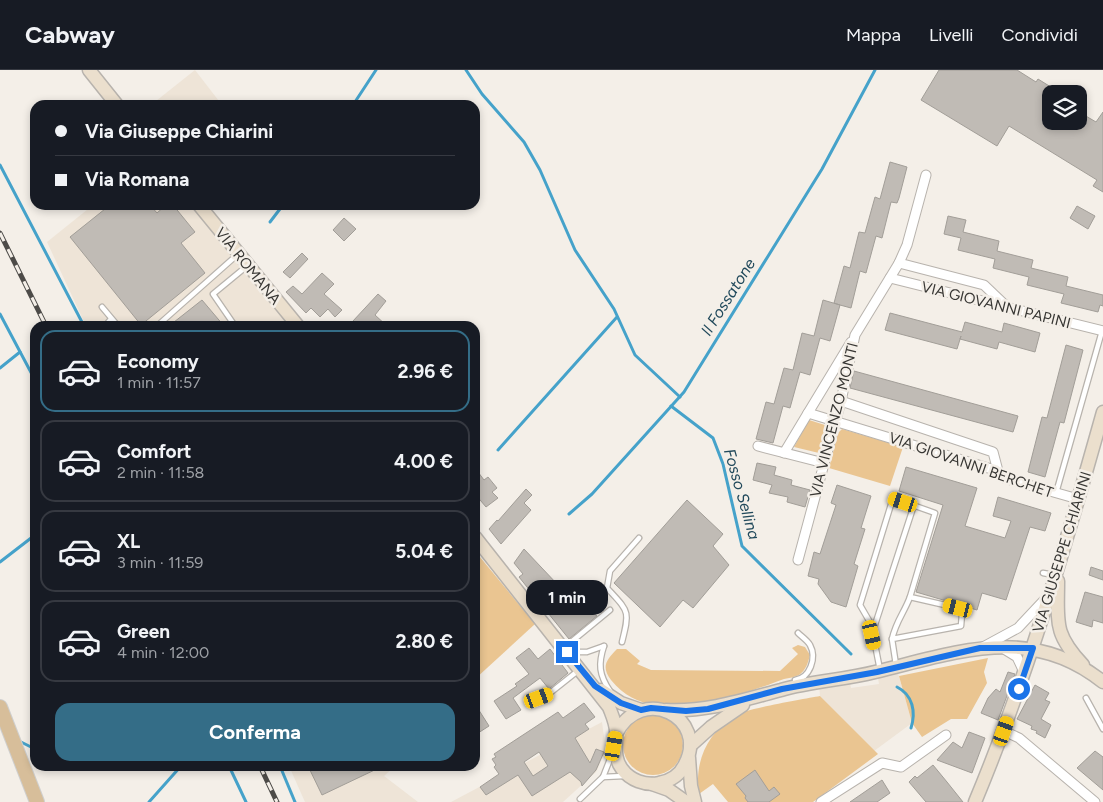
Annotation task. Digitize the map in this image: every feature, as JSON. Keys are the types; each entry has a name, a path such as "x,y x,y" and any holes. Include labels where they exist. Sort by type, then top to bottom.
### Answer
{"main road":[{"path":"0,708 37,802"}],"street":[{"path":"89,70 113,100"},
{"name":"VIA VINCENZO MONTI","path":"798,560 841,401 855,335 899,263 907,245 926,175"},
{"name":"VIA ROMANA","path":"203,210 294,321"},
{"path":"899,263 984,285 1006,306"},
{"name":"VIA GIOVANNI PAPINI","path":"890,278 968,299 1006,306 1103,331"},
{"path":"784,453 855,335"},
{"path":"841,401 993,452 998,471"},
{"name":"VIA GIUSEPPE CHIARINI","path":"975,802 1004,731 1033,648 1050,593 1052,571 1078,499 1103,412"},
{"name":"VIA GIOVANNI BERCHET","path":"808,413 998,471 1004,478 1078,499"},
{"path":"758,446 824,463"},
{"path":"1090,458 1103,462"},
{"path":"480,543 595,686 609,707 615,720 615,740 619,763 630,777 640,782 669,790 686,802"},
{"path":"1052,571 1061,635 1066,646 1086,669 1103,682"},
{"path":"980,648 1018,628 1050,593"},
{"path":"1002,647 1017,657 1024,674"},
{"path":"615,740 626,719 641,710 651,708 664,710 708,709 752,699 782,689 880,671 980,648 1033,648 1086,669"},
{"path":"595,686 621,703 641,710"},
{"path":"652,784 664,782 675,777 683,768 690,752 711,727 752,699"},
{"path":"664,710 675,715 683,724 688,734 691,786 695,802"},
{"path":"1004,731 1019,738 1095,802"},
{"path":"821,802 882,763 901,767 946,735"}],"lane":[{"path":"163,321 238,254"},
{"path":"213,294 247,266"},
{"path":"205,284 232,321"},
{"path":"102,308 111,319"},
{"path":"1056,494 1103,331"},
{"path":"880,671 871,624 860,605 893,498 934,513 910,597 906,608 896,621 892,639 896,666"},
{"path":"872,635 914,505"},
{"path":"622,642 628,618 626,608 607,588 610,571 639,538"},
{"path":"892,639 961,626 962,614 958,608 910,597"},
{"path":"565,650 610,610"},
{"path":"782,689 788,682 800,680 810,669 813,655 809,644 798,634"},
{"path":"565,650 587,652 604,646 599,660 599,670 609,690 621,703"},
{"path":"539,698 550,694 581,669"},
{"path":"1086,698 1103,729"},
{"path":"580,799 603,777 615,740"},
{"path":"603,777 616,775 630,777"}],"shaded area":[{"path":"195,70 218,100 157,100"},
{"path":"87,210 203,210 294,321 84,321 47,242"},
{"path":"809,420 828,426 819,453 794,447"},
{"path":"842,429 903,447 890,486 829,468 838,433"},
{"path":"480,557 535,624 480,674"},
{"path":"798,645 805,647 810,655 805,669 799,675 721,699 686,706 657,706 632,698 611,680 606,671 608,660 617,649 626,649 640,661 637,664 651,670 780,671 798,654 792,648"},
{"path":"988,658 984,672 987,683 967,719 951,719 922,737 912,723 899,676"},
{"path":"896,666 912,723 874,751 820,696 819,683 849,678 851,688 879,684 877,672"},
{"path":"820,696 878,754 813,802 728,802 713,784 699,794 699,771 704,750 716,731 725,723 734,716 749,710"},
{"path":"647,715 659,715 670,720 678,728 683,739 681,757 670,770 659,775 647,775 636,770 628,762 623,751 623,739 628,728 636,720"},
{"path":"602,722 606,751 596,772 563,802 451,802"},
{"path":"291,771 390,771 384,776 418,802 305,802"}],"building":[{"path":"939,70 1017,70 1036,82 1038,79 1048,85 1042,85 1042,130 1087,130 1087,117 1096,122 1103,112 1103,192 1093,186 1097,180 1009,126 997,146 921,100"},
{"path":"890,162 907,167 897,203 891,202 882,238 876,236 866,273 860,271 851,308 834,303 844,266 850,268 859,232 865,233 875,197 880,199"},
{"path":"1077,206 1095,216 1088,229 1070,218"},
{"path":"104,210 154,210 157,213 160,210 177,210 195,232 181,243 205,273 146,321 138,321 70,237"},
{"path":"948,216 966,220 963,232 999,241 997,251 1033,260 1031,268 1068,277 1066,286 1103,295 1103,306 1100,305 1098,312 1061,303 1064,294 1027,285 1029,277 993,268 995,259 958,250 961,238 944,234"},
{"path":"344,218 356,229 344,241 333,230"},
{"path":"302,253 308,259 290,278 283,272"},
{"path":"322,273 334,284 324,294 342,310 335,317 328,309 320,317 311,308 306,313 286,292 293,286 302,294"},
{"path":"378,294 386,301 375,315 382,321 353,321"},
{"path":"202,300 220,321 175,321"},
{"path":"823,300 840,305 830,341 820,338 810,375 800,372 790,408 783,406 773,443 756,439 766,402 774,404 784,368 793,370 802,333 814,336"},
{"path":"890,313 962,332 965,322 1002,332 1004,323 1040,333 1035,352 999,342 997,349 960,339 957,349 885,330"},
{"path":"1066,345 1083,350 1064,423 1060,422 1045,477 1028,472 1042,417 1047,418"},
{"path":"854,371 1018,416 1013,432 850,388"},
{"path":"757,463 776,467 774,475 792,480 791,485 810,490 805,507 787,502 788,497 769,493 772,485 753,480"},
{"path":"906,467 977,488 965,526 1005,538 1011,521 993,516 998,497 1051,513 1045,531 1030,527 1006,600 982,593 977,610 916,592 943,505 899,491"},
{"path":"480,475 484,480 488,477 497,488 492,492 498,498 486,507 480,500"},
{"path":"837,485 871,496 861,528 865,529 854,564 858,566 846,607 831,602 818,584 819,579 808,576 814,552 820,554 836,505 831,503"},
{"path":"526,489 532,495 524,503 531,510 501,544 489,529"},
{"path":"687,500 723,534 713,546 729,565 693,608 683,600 660,627 614,583"},
{"path":"524,549 558,585 560,582 567,590 574,585 580,593 586,588 600,607 593,613 597,616 569,639 519,577 523,574 514,563"},
{"path":"1091,567 1103,571 1103,580 1089,575"},
{"path":"1085,592 1103,597 1103,623 1093,620 1092,627 1076,622"},
{"path":"529,648 538,659 550,649 568,673 549,689 540,678 513,698 521,710 506,719 494,701 517,686 515,684 529,674 516,658"},
{"path":"1008,672 1015,674 998,720 981,713 988,698 996,689 1000,692"},
{"path":"1035,685 1049,693 1045,700 1050,702 1041,719 1051,725 1045,738 1036,733 1037,731 1031,729 1032,726 1017,719"},
{"path":"584,703 595,717 585,724 589,729 575,738 590,763 596,749 604,752 596,770 582,786 581,782 570,772 532,796 518,775 486,795 480,787 499,774 494,767 496,765 492,759 496,757 494,754 558,712 563,718","holes":["539,752 548,766 533,776 524,762"]},
{"path":"480,712 489,726 480,732"},
{"path":"969,732 985,738 972,773 937,760 953,742 962,748"},
{"path":"1095,751 1103,757 1103,790 1077,768"},
{"path":"933,765 963,802 926,802 909,782"},
{"path":"755,770 769,791 774,787 780,794 769,802 748,802 745,798 746,796 736,784"},
{"path":"310,771 372,771 322,795"},
{"path":"882,780 890,793 877,802 850,802"}],"waterway":[{"path":"356,100 376,70"},
{"path":"466,70 482,94 524,142 540,170 575,250 614,309 635,355 680,397"},
{"name":"Il Fossatone","path":"569,514 592,494 684,392 822,169 875,70"},
{"path":"0,165 81,321"},
{"path":"270,222 279,210"},
{"path":"0,314 30,371"},
{"path":"498,450 617,317"},
{"path":"0,368 20,352"},
{"name":"Fosso Sellina","path":"671,406 713,438 723,464 742,546 851,654"},
{"path":"0,562 30,539"},
{"name":"Fosso Sellina","path":"897,687 907,695 912,704 911,728"},
{"path":"19,741 30,746"},
{"path":"149,802 177,771"},
{"path":"231,771 246,802"},
{"path":"282,771 295,802"}],"railway":[{"path":"0,233 44,321"},
{"path":"262,771 277,802"}],"route":[{"path":"567,652 595,686 621,703 641,710 651,708 686,711 708,709 752,699 782,689 877,672 962,651 1002,647 1033,648 1019,689"}]}
